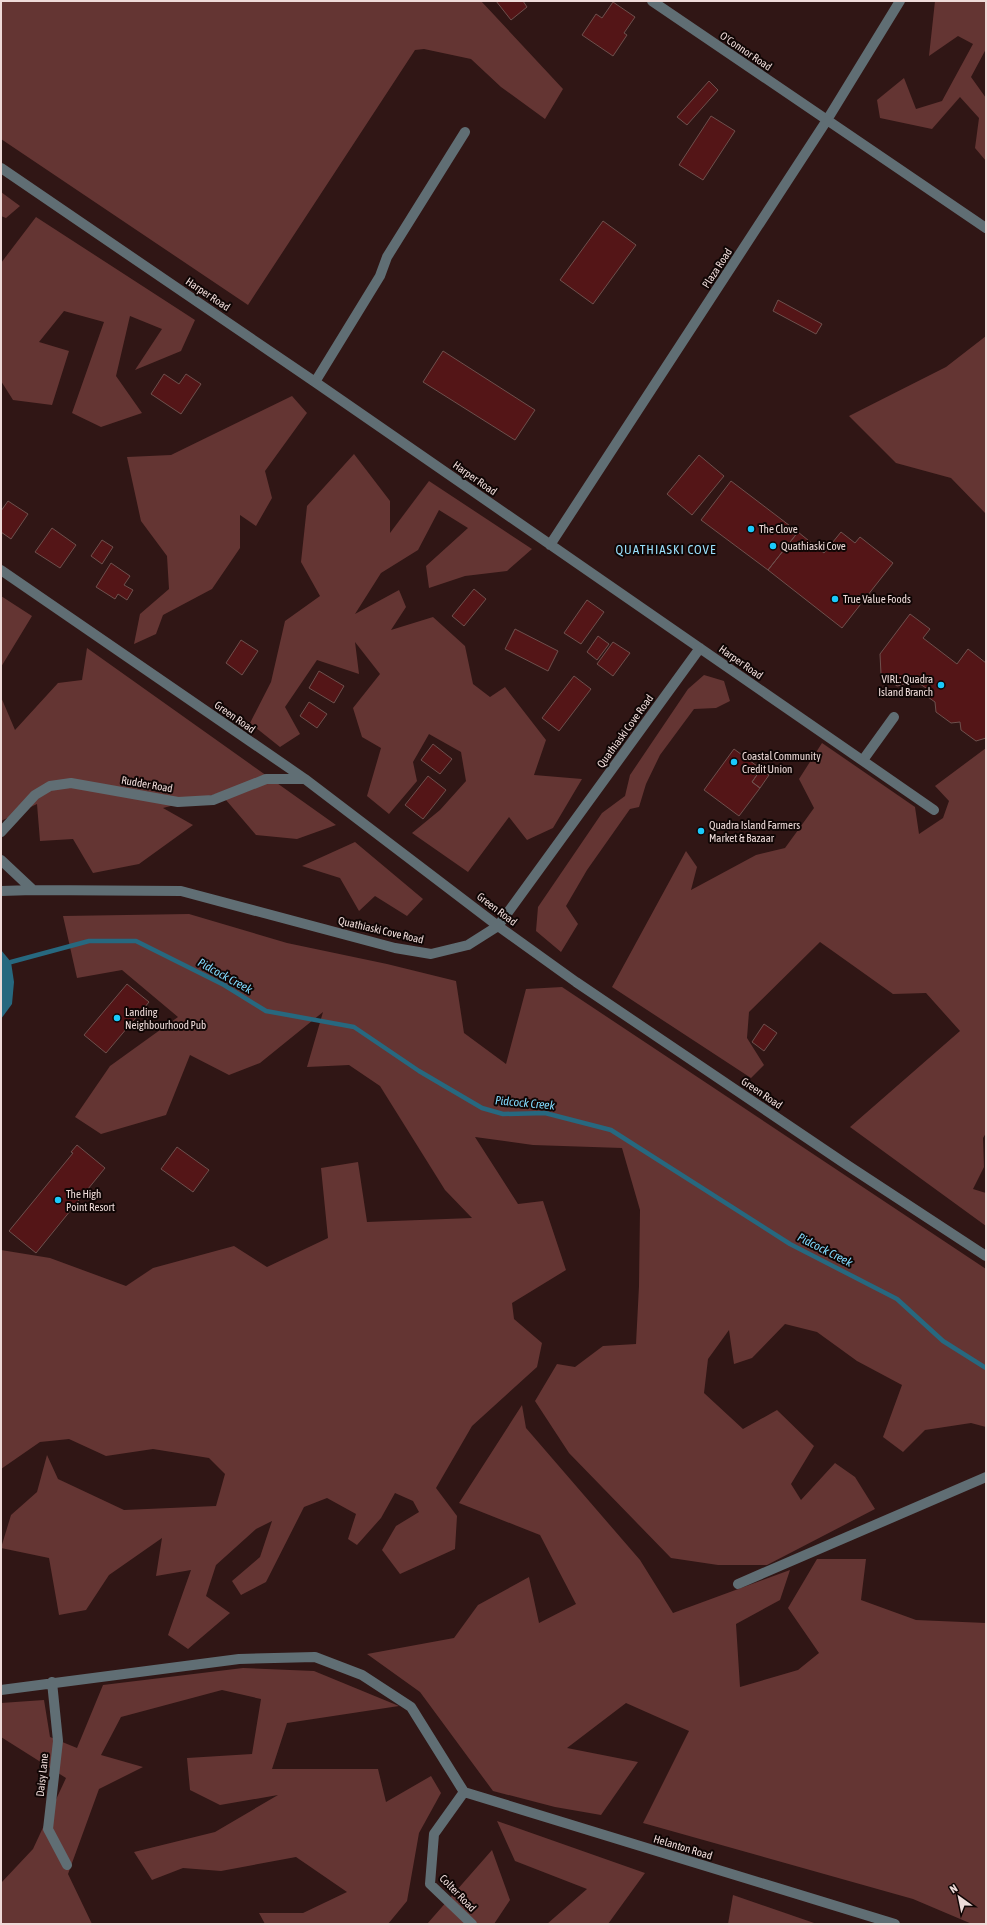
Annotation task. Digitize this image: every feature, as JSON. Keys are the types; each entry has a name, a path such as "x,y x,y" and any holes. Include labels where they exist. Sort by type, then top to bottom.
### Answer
{"street":[{"name":"O'Connor Road","path":"652,1 986,228"},
{"name":"Plaza Road","path":"550,546 827,120 900,1"},
{"path":"315,382 380,276 387,257 464,132"},
{"name":"Harper Road","path":"1,168 315,382 550,546 934,810"},
{"name":"Green Road","path":"1,570 305,779 498,926 603,1000 847,1165 986,1256"},
{"name":"Quathiaski Cove Road","path":"1,891 181,891 395,948 431,954 468,945 498,926 700,648"},
{"path":"863,760 894,717"},
{"name":"Rudder Road","path":"1,832 35,795 50,786 70,783 178,802 213,800 266,779 305,779"},
{"path":"1,860 33,890"},
{"path":"738,1584 986,1477"},
{"path":"1,1690 52,1682 239,1659 315,1657 362,1675 411,1707 464,1792"},
{"name":"Daisy Lane","path":"52,1682 58,1741 48,1829 67,1865"},
{"name":"Colter Road","path":"464,1792 434,1834 430,1884 472,1924"},
{"name":"Helanton Road","path":"464,1792 895,1924"}],"shaded area":[{"path":"1,1 481,1 563,89 545,119 501,87 471,59 424,49 415,50 248,305 1,139"},
{"path":"935,1 986,1 986,49 971,77 986,98 986,161 975,148 979,118 960,97 932,129 880,118 877,100 904,78 916,109 942,101 973,44 958,36 929,56"},
{"path":"1,192 20,206 6,218 1,216"},
{"path":"36,217 195,320 181,351 135,370 162,329 130,316 116,376 142,413 101,427 72,413 104,322 64,311 39,342 69,351 52,405 13,400 1,381 1,263"},
{"path":"986,336 986,514 951,478 896,463 849,416 946,367"},
{"path":"292,396 307,413 265,471 272,498 256,526 240,515 240,548 212,589 163,615 156,634 134,644 140,614 169,589 167,556 141,521 127,457 171,455"},
{"path":"354,454 390,501 390,533 429,481 532,549 507,571 465,576 429,588 426,566 468,528 439,510 418,550 381,573 355,614 399,590 406,607 391,630 433,617 465,646 473,684 490,697 505,687 546,740 534,775 582,779 553,828 527,840 509,817 468,872 412,833 440,810 466,781 461,752 429,734 413,762 417,781 389,814 367,796 381,748 362,737 353,708 380,674 355,642 359,674 317,660 285,707 300,734 280,747 250,723 271,682 285,621 320,596 301,562 307,506"},
{"path":"1,596 32,616 1,667"},
{"path":"87,648 336,825 297,839 256,835 220,793 163,808 193,825 139,864 93,873 73,839 40,841 37,804 1,821 1,697 15,730 58,683 82,680"},
{"path":"704,675 724,681 730,701 716,708 694,709 660,755 646,784 639,807 630,809 587,870 566,906 578,924 561,952 536,931 538,907 602,813 625,796 630,775 688,689"},
{"path":"822,743 915,807 919,834 943,818 949,801 935,786 986,748 986,1133 983,1138 984,1167 973,1189 986,1193 986,1226 850,1127 960,1031 926,993 893,994 820,942 749,1012 747,1038 764,1065 751,1078 612,987 686,851 697,867 691,890 756,855 785,848 814,808 799,779"},
{"path":"355,842 423,899 407,916 375,896 359,911 340,878 302,866"},
{"path":"189,914 287,943 387,964 456,981 464,1033 506,1064 526,989 562,987 986,1269 986,1427 971,1423 925,1430 903,1452 883,1437 902,1385 857,1361 817,1332 785,1324 752,1358 734,1364 729,1330 708,1359 704,1393 743,1429 777,1410 814,1446 791,1484 801,1500 835,1463 855,1477 875,1509 767,1565 718,1565 671,1558 569,1453 535,1401 557,1364 575,1367 603,1346 636,1344 639,1286 640,1210 622,1148 533,1145 475,1137 518,1204 543,1201 566,1270 512,1303 514,1319 542,1343 537,1367 472,1426 436,1488 457,1516 455,1549 400,1574 382,1550 396,1526 419,1512 413,1501 395,1493 381,1518 357,1545 348,1539 356,1514 327,1498 304,1507 266,1582 241,1595 232,1581 260,1557 272,1521 256,1529 216,1565 206,1596 230,1613 188,1649 168,1635 191,1570 156,1576 162,1538 109,1575 86,1610 59,1615 49,1558 1,1548 11,1515 37,1492 47,1455 58,1479 124,1510 216,1506 225,1474 209,1458 153,1449 106,1456 69,1439 40,1442 1,1469 1,1250 50,1258 126,1286 153,1268 234,1246 267,1267 328,1238 321,1168 358,1162 367,1222 472,1218 445,1190 380,1086 349,1065 307,1067 323,1012 260,1063 229,1075 190,1055 166,1115 101,1134 75,1117 110,1066 178,1017 122,970 77,978 63,916"},
{"path":"522,1405 526,1428 640,1560 673,1613 790,1570 780,1600 736,1624 740,1687 798,1670 819,1653 788,1608 817,1559 866,1559 861,1600 916,1620 986,1623 986,1924 972,1924 913,1899 643,1823 689,1731 626,1703 567,1748 638,1762 601,1815 555,1807 493,1791 420,1692 367,1654 454,1638 478,1605 529,1577 539,1623 576,1604 540,1535 459,1503"},
{"path":"243,1668 314,1671 399,1706 287,1723 272,1769 378,1769 386,1802 431,1776 441,1793 419,1833 407,1901 388,1924 265,1924 259,1913 303,1913 347,1892 296,1857 221,1871 183,1868 152,1880 134,1852 215,1832 278,1795 220,1805 190,1790 187,1758 252,1754 261,1699 222,1690 121,1717 101,1755 143,1767 99,1789 68,1874 92,1924 1,1924 1,1883 33,1849 66,1778 1,1737 1,1703 44,1700 50,1737 77,1748 103,1685"},
{"path":"497,1821 645,1873 608,1924 547,1924 587,1889 515,1861"},
{"path":"492,1850 510,1900 494,1924 427,1924"},
{"path":"733,1895 817,1924 728,1924"}],"water":[{"path":"1,950 11,962 14,982 12,1004 1,1019"}],"building":[{"path":"496,1 523,1 527,7 511,20"},
{"path":"613,2 635,17 624,33 627,35 613,56 582,35 596,14 602,18"},
{"path":"709,81 718,90 687,125 677,117"},
{"path":"711,116 735,131 703,180 679,165"},
{"path":"603,221 636,245 593,304 560,280"},
{"path":"778,300 822,324 816,334 773,311"},
{"path":"443,351 535,410 515,440 423,382"},
{"path":"164,374 179,384 186,374 201,384 181,414 151,394"},
{"path":"699,455 724,476 692,515 667,494"},
{"path":"731,481 798,532 768,570 701,520"},
{"path":"8,501 28,514 11,539 1,532 1,511"},
{"path":"52,528 76,545 60,568 35,552"},
{"name":"True Value Foods","path":"798,532 824,553 841,532 855,543 860,537 893,563 842,628 768,570"},
{"path":"102,540 113,547 102,564 91,556"},
{"path":"111,563 130,576 124,585 133,590 127,600 118,594 115,599 96,587"},
{"path":"474,589 486,599 464,626 452,616"},
{"path":"587,600 604,612 581,644 564,633"},
{"path":"910,614 930,629 923,638 957,664 968,649 986,663 986,738 976,741 961,730 960,722 951,723 936,712 935,702 928,697 926,688 917,682 897,686 881,674 880,654"},
{"path":"515,629 558,651 548,671 505,649"},
{"path":"598,636 609,644 597,660 587,652"},
{"path":"241,640 258,651 242,675 226,663"},
{"path":"613,642 630,653 613,676 597,664"},
{"path":"319,671 344,686 334,703 309,688"},
{"path":"574,676 591,689 559,731 542,718"},
{"path":"309,702 327,714 317,728 300,716"},
{"path":"433,744 452,759 440,774 421,760"},
{"path":"734,749 761,769 752,782 760,788 739,816 704,790"},
{"path":"761,769 769,775 760,788 752,782"},
{"path":"428,776 446,790 423,819 405,805"},
{"name":"Landing Neighbourhood Pub","path":"127,984 149,1002 106,1053 84,1035"},
{"path":"764,1024 777,1033 764,1051 752,1042"},
{"path":"77,1145 105,1168 36,1253 9,1231 73,1153 71,1152"},
{"path":"177,1147 209,1170 193,1192 161,1169"}],"waterway":[{"name":"Pidcock Creek","path":"11,962 89,941 136,941 224,985 266,1011 354,1027 419,1071 482,1108 503,1114 545,1113 611,1130 790,1244 897,1299 943,1341 986,1368"}],"place":[{"name":"The Clove","path":"751,529"},
{"name":"Quathiaski Cove","path":"773,546"},
{"name":"True Value Foods","path":"835,599"},
{"name":"VIRL: Quadra Island Branch","path":"941,685"},
{"name":"Coastal Community Credit Union","path":"734,762"},
{"name":"Quadra Island Farmers Market & Bazaar","path":"701,831"},
{"name":"Landing Neighbourhood Pub","path":"117,1018"},
{"name":"The High Point Resort","path":"58,1200"}],"district":[{"name":"QUATHIASKI COVE","path":"666,549"}]}
